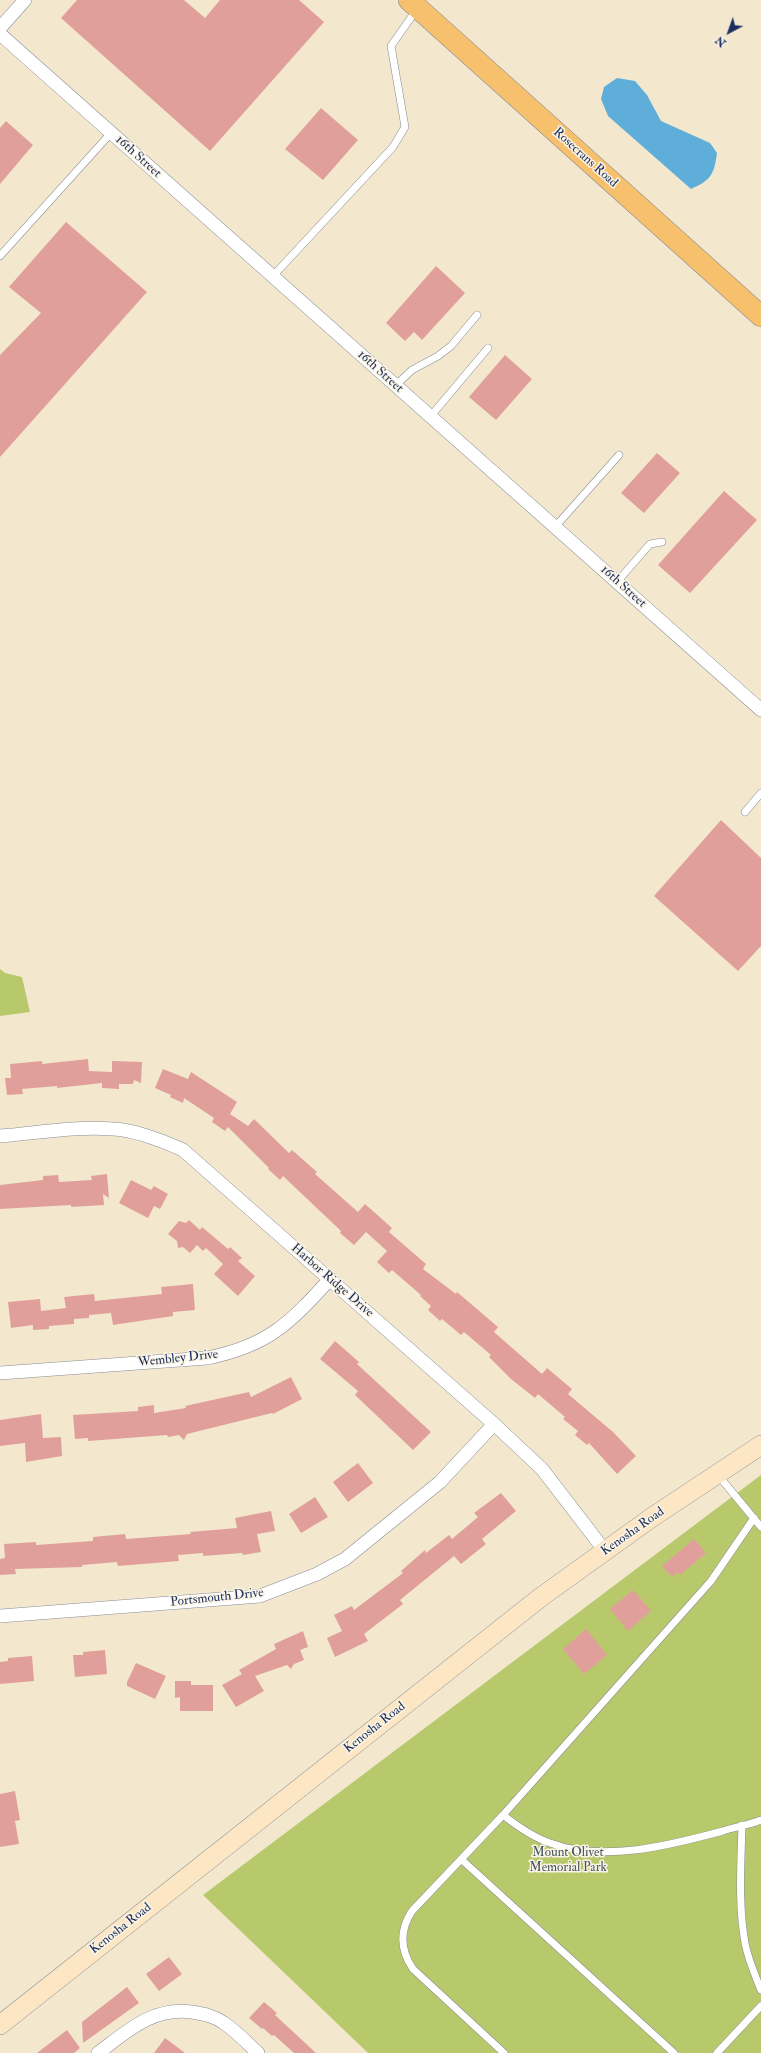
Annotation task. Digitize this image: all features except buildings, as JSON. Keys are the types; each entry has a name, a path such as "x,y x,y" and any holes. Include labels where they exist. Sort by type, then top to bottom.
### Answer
{"main road":[{"name":"Rosecrans Road","path":"413,4 761,316"}],"street":[{"path":"0,28 25,0"},
{"name":"16th Street","path":"0,34 761,710"},
{"name":"Harbor Ridge Drive","path":"0,1136 110,1129 164,1141 183,1150 494,1424 542,1469 605,1551"},
{"name":"Wembley Drive","path":"0,1373 207,1358 228,1354 253,1345 272,1334 298,1315 330,1279"},
{"name":"Portsmouth Drive","path":"0,1616 260,1596 317,1574 345,1559 440,1482 494,1424"},
{"name":"Kenosha Road","path":"0,2025 541,1597 717,1473 761,1445"},
{"path":"98,2053 137,2024 158,2015 177,2010 208,2014 224,2023 258,2053"}],"lane":[{"path":"272,277 394,147 405,127 391,46 413,4"},
{"path":"0,256 111,133"},
{"path":"395,386 412,370 438,356 451,346 477,315"},
{"path":"430,417 488,348"},
{"path":"555,527 619,455"},
{"path":"617,582 650,544 662,542"},
{"path":"744,812 761,793"},
{"path":"717,1473 761,1527"},
{"path":"504,2053 425,1981 405,1958 402,1934 406,1921 412,1911 462,1860 503,1815 711,1580 754,1518"},
{"path":"503,1815 533,1836 550,1843 589,1850 648,1848 677,1844 761,1820"},
{"path":"742,1825 740,1895 742,1920 745,1945 761,1990"},
{"path":"462,1860 674,2053"},
{"path":"717,2053 761,2006"}],"green space":[{"path":"0,969 5,973 22,977 30,1012 0,1016"},
{"name":"Mount Olivet Memorial Park","path":"761,1475 761,2053 368,2053 203,1895"}],"water":[{"path":"617,78 635,81 647,95 661,121 710,143 717,153 713,172 703,183 691,189 608,116 601,99 604,87"}]}
